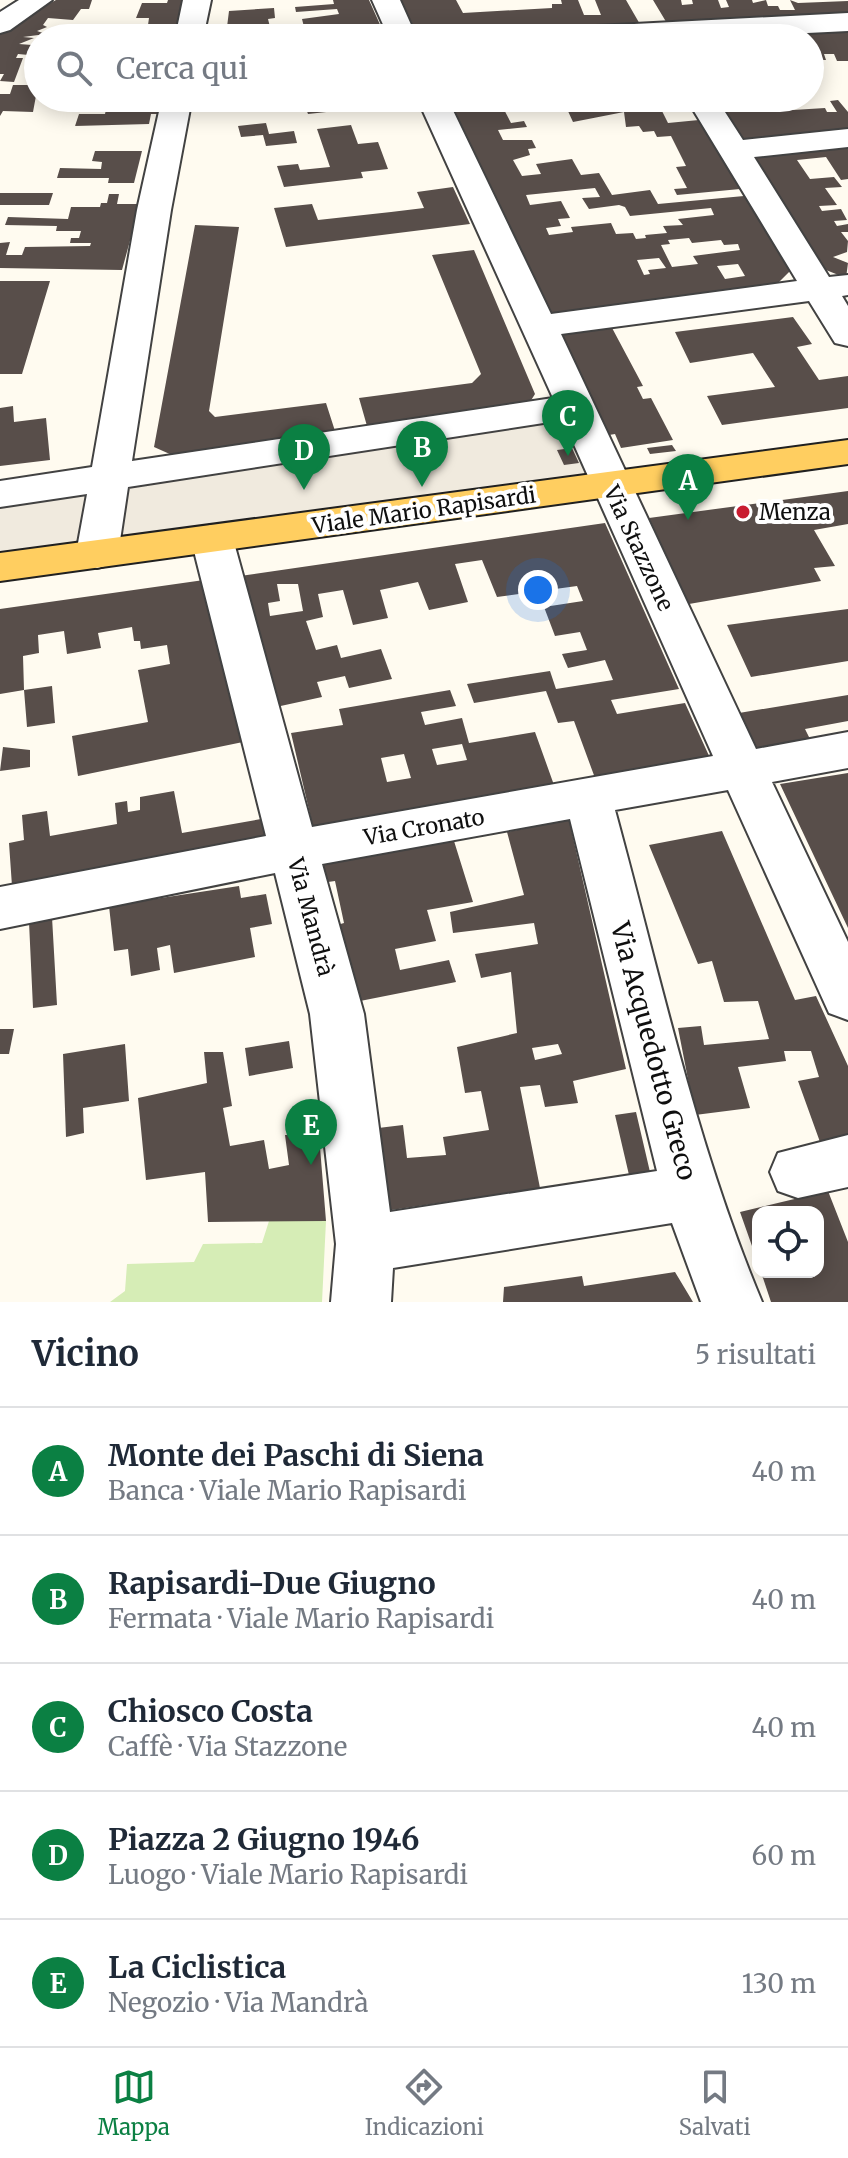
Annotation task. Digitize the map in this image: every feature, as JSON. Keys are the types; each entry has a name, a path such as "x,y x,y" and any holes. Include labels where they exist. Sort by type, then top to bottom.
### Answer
{"main road":[{"name":"Viale Mario Rapisardi","path":"0,567 848,452"}],"street":[{"path":"192,24 197,0"},
{"path":"386,0 397,24"},
{"path":"639,0 654,24"},
{"path":"819,24 848,22"},
{"path":"97,554 154,210 174,112"},
{"name":"Via Stazzone","path":"439,112 848,997"},
{"path":"710,112 834,287 848,335"},
{"path":"735,150 848,138"},
{"path":"540,326 834,287"},
{"path":"0,494 575,406"},
{"name":"Via Mandrà","path":"212,539 337,1014 365,1244 361,1302"},
{"name":"Via Cronato","path":"0,908 293,850 848,750"},
{"name":"Via Acquedotto Greco","path":"588,797 691,1193 716,1269 732,1302"},
{"path":"365,1244 691,1193"}],"green space":[{"path":"269,1221 326,1221 322,1302 110,1302 125,1291 127,1264 194,1262 203,1244 262,1243"}],"shaded area":[{"path":"575,406 610,485 0,567 0,494"}],"building":[{"path":"56,0 92,0 89,9 81,9 73,20 48,18 44,24 24,24 24,42 19,44 24,44 24,55 18,54 16,58 23,58 14,82 0,81 4,74 0,74 0,31"},
{"path":"168,0 186,0 181,24 148,24 149,18 136,18 142,3 167,3"},
{"path":"333,0 369,0 380,24 303,24 302,19 339,14 337,9 296,12 295,7 334,4"},
{"path":"401,0 456,0 463,13 552,8 552,4 562,4 561,0 578,0 584,15 601,15 595,0 626,0 640,24 412,24"},
{"path":"653,0 681,0 682,5 693,4 692,0 718,0 721,8 729,7 726,0 752,0 753,3 766,0 768,6 778,6 780,10 795,10 790,0 798,3 848,1 848,16 667,24"},
{"path":"274,8 275,18 268,19 269,24 227,24 229,11"},
{"path":"848,30 848,61 837,61 834,54 824,54 824,32"},
{"path":"13,85 24,85 24,112 3,111 0,116 0,94 10,94"},
{"path":"838,100 848,112 848,131 742,142 724,112 824,112 825,108 827,112 837,112 830,101"},
{"path":"161,112 151,114 149,124 75,126 79,114"},
{"path":"455,112 505,112 511,123 524,121 527,127 498,130 503,140 532,140 536,148 528,149 530,155 513,160 522,176 541,174 536,164 572,159 581,175 599,173 612,195 650,190 658,204 744,196 790,271 775,286 553,317","holes":["595,188 600,197 582,198 589,209 619,205 625,207 630,216 711,208 714,215 678,219 683,225 663,226 667,233 645,235 646,238 636,239 633,233 616,234 611,223 571,227 573,232 549,235 546,228 561,226 558,219 570,218 561,201 530,205 526,195","689,238 692,243 721,240 724,245 738,244 740,250 693,256 698,264 672,267 661,245 670,244 668,240","659,258 666,268 648,270 650,274 644,275 637,260","738,264 745,276 725,279 717,266"]},
{"path":"568,112 624,112 573,122"},
{"path":"624,112 662,112 668,123 699,120 740,189 677,195 674,189 687,188 676,167 686,166 671,136 657,137 654,131 643,132 639,126 626,127"},
{"path":"266,123 269,134 294,131 297,143 266,146 263,135 241,137 238,126"},
{"path":"351,125 358,144 378,142 388,169 361,172 363,178 284,187 277,166 298,164 300,170 330,167 317,129"},
{"path":"848,145 848,179 841,180 826,157 797,160 810,179 834,177 842,187 825,188 837,205 819,206 822,211 841,209 847,220 834,221 837,226 848,224 848,232 841,232 848,241 847,252 833,257 848,263 846,278 821,268 751,155"},
{"path":"95,151 142,151 134,183 108,183 109,178 57,178 60,168 101,169 102,162 92,161"},
{"path":"453,187 470,224 286,247 274,208 312,204 318,220 391,212 424,208 417,192"},
{"path":"0,193 53,193 49,205 0,205"},
{"path":"109,194 119,194 117,204 140,204 122,270 0,268 0,243 10,242 6,255 22,255 25,247 90,246 91,243 70,243 71,238 79,238 81,231 56,231 57,226 5,225 8,217 68,219 71,207 100,207 101,203 107,203"},
{"path":"195,225 239,227 209,411 215,417 326,403 335,431 172,455 154,447"},
{"path":"474,250 535,394 530,402 367,426 359,398 472,383 481,374 432,255"},
{"path":"0,281 50,281 22,374 0,374"},
{"path":"793,317 812,344 797,347 819,380 848,376 848,408 722,425 707,396 775,387 753,353 690,363 675,332"},
{"path":"611,326 643,386 637,387 643,399 651,398 673,440 621,448 615,434 609,435 558,334"},
{"path":"13,406 14,422 46,418 50,460 0,466 0,408"},
{"path":"672,445 676,451 650,454 647,448"},
{"path":"572,448 579,463 564,465 557,450"},
{"path":"848,491 848,524 814,530 835,566 814,568 821,581 689,604 649,518"},
{"path":"605,523 679,689 611,700 617,714 685,703 710,758 595,778 574,721 558,723 546,691 474,703 467,684 550,671 556,689 613,680 605,660 568,668 562,654 587,650 580,632 555,636 544,607 583,601 577,586 497,597 482,560 455,564 468,602 429,610 418,582 380,590 388,618 353,625 343,590 318,594 323,617 306,621 316,650 337,645 341,658 381,649 392,679 349,688 345,676 317,682 322,697 276,707 240,576","holes":["277,584 298,584 303,611 270,616 268,603 280,601"]},
{"path":"204,580 243,742 78,776 72,736 148,722 138,670 170,664 167,645 141,649 140,641 134,641 132,627 98,633 101,648 67,654 64,631 38,635 39,653 23,656 24,690 0,694 0,609"},
{"path":"848,609 848,661 751,677 727,625"},
{"path":"52,686 55,723 27,727 24,690"},
{"path":"450,690 456,706 421,712 425,725 462,718 469,743 535,732 554,785 313,827 291,733 343,725 339,709","holes":["462,744 467,760 437,765 432,749","404,754 411,778 387,782 381,758"]},
{"path":"848,695 848,721 805,729 812,743 757,753 739,713"},
{"path":"3,747 30,750 30,767 0,771"},
{"path":"848,773 848,928 780,784"},
{"path":"174,791 182,833 261,819 266,840 12,886 9,843 24,840 22,815 47,811 50,836 117,824 115,803 127,801 128,812 140,810 140,797"},
{"path":"569,820 626,1069 573,1081 578,1103 545,1107 540,1085 520,1087 540,1188 378,1212 370,1129 403,1125 407,1158 446,1155 443,1137 489,1130 481,1091 465,1093 457,1047 517,1033 511,972 481,978 475,954 538,944 534,923 453,933 450,912 524,895 507,832","holes":["558,1044 562,1054 535,1060 532,1048"]},
{"path":"722,831 795,1000 816,996 848,1066 848,1136 820,1142 798,1081 819,1077 811,1051 784,1051 786,1061 738,1067 750,1108 695,1115 678,1028 701,1026 704,1045 769,1039 758,1001 724,1002 712,961 698,964 649,845"},
{"path":"454,841 473,902 427,910 436,941 395,949 400,970 449,960 456,982 355,1002 337,925 344,923 335,881 328,882 323,865"},
{"path":"239,886 241,898 266,894 272,924 250,928 255,957 174,973 170,945 157,948 160,970 131,976 128,949 114,951 109,906"},
{"path":"52,917 57,1005 33,1008 29,922"},
{"path":"0,1029 14,1029 9,1054 0,1054"},
{"path":"289,1041 293,1068 249,1076 245,1048"},
{"path":"125,1044 129,1101 83,1108 84,1133 66,1137 63,1054"},
{"path":"204,1052 223,1052 232,1106 223,1108 230,1146 264,1140 269,1169 289,1165 285,1135 319,1135 326,1221 208,1222 205,1172 146,1180 138,1098 207,1083"},
{"path":"636,1112 650,1172 629,1175 615,1115"},
{"path":"828,1191 848,1242 848,1302 771,1302 763,1278 824,1278 824,1206 765,1206"},
{"path":"752,1209 752,1246 740,1212"},
{"path":"675,1272 693,1302 503,1302 504,1287 582,1276 584,1286"}],"place":[{"name":"Chiosco Costa","path":"568,456"},
{"name":"Rapisardi-Due Giugno","path":"422,487"},
{"name":"Piazza 2 Giugno 1946","path":"304,490"},
{"name":"Menza","path":"743,512"},
{"name":"Monte dei Paschi di Siena","path":"688,520"},
{"name":"La Ciclistica","path":"311,1165"}]}
